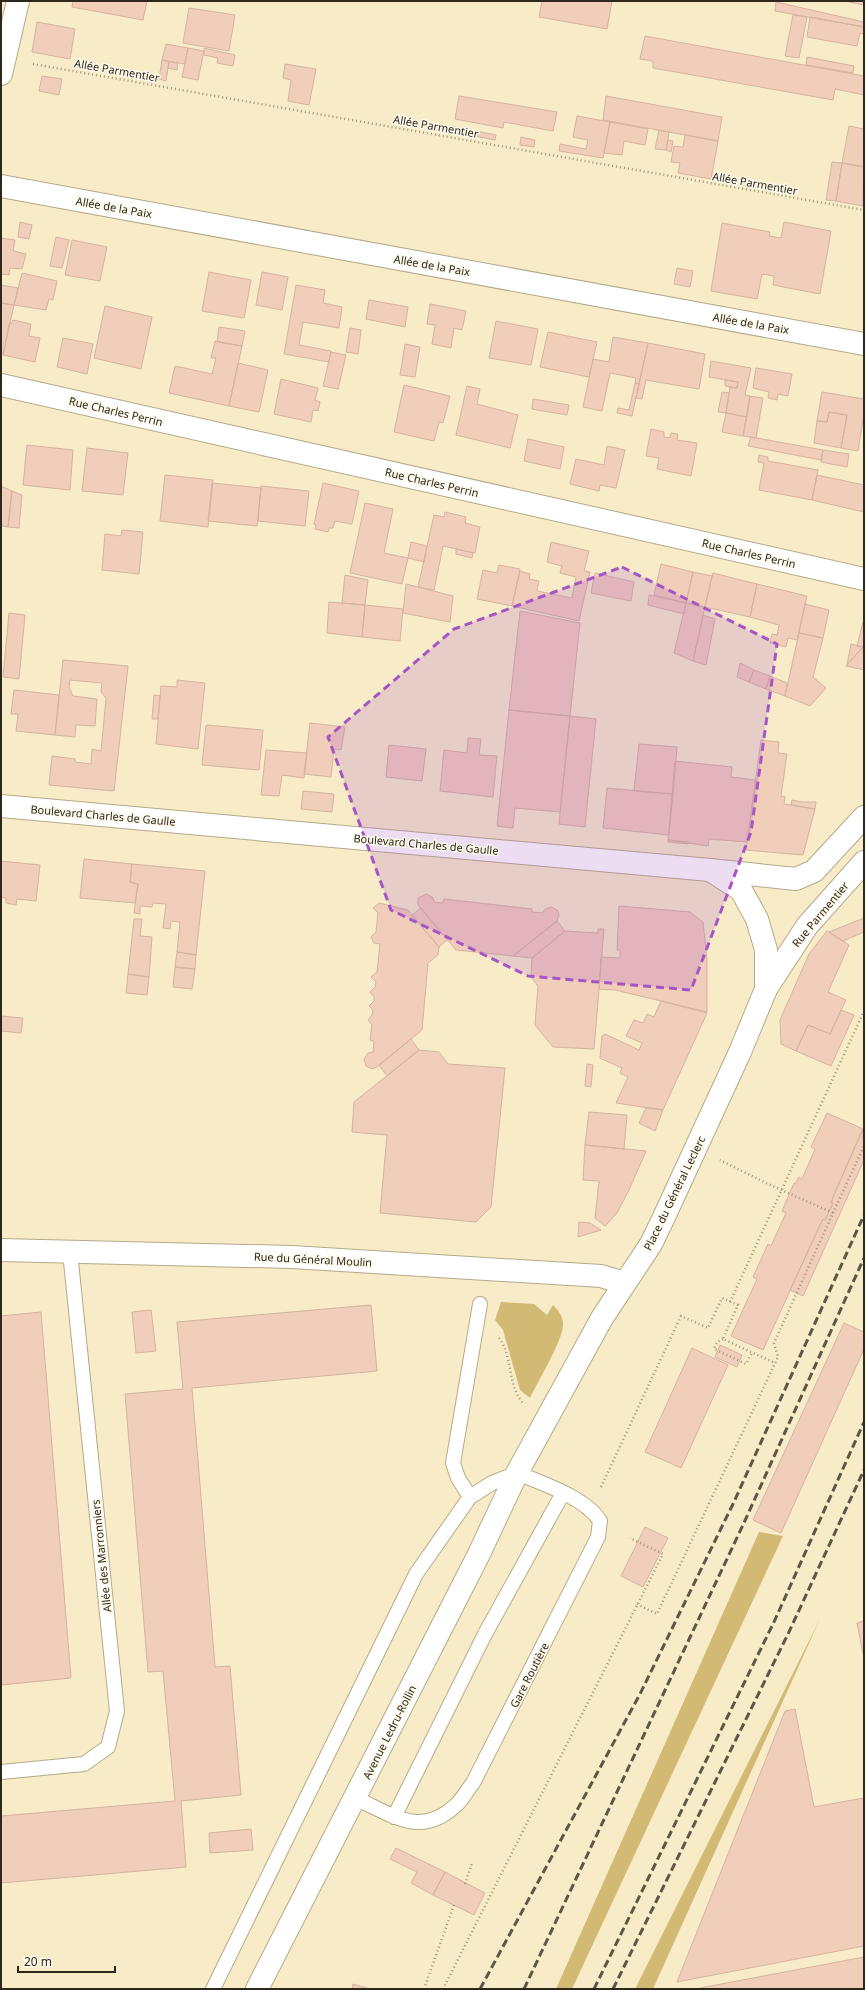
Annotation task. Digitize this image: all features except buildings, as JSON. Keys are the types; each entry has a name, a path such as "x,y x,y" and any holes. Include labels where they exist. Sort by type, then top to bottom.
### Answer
{"street":[{"path":"3,66 12,8"},
{"name":"Allée de la Paix","path":"1,186 864,344"},
{"name":"Rue Charles Perrin","path":"1,385 864,579"},
{"name":"Boulevard Charles de Gaulle","path":"1,806 710,870 741,890 757,918 766,950 766,988"},
{"path":"710,870 796,879 814,871 864,817"},
{"name":"Rue Parmentier","path":"766,988 807,926 864,862"},
{"name":"Place du Général Leclerc","path":"517,1473 598,1324 650,1244 696,1149 740,1052 766,988"},
{"name":"Rue du Général Moulin","path":"1,1250 292,1257 601,1276 624,1283"},
{"name":"Avenue Ledru-Rollin","path":"257,1989 478,1556 517,1473"}],"lane":[{"name":"Allée des Marronniers","path":"1,1772 84,1764 108,1747 117,1711 70,1252"},
{"path":"470,1497 458,1478 453,1463 480,1304"},
{"path":"213,1989 416,1574 470,1497 492,1483 517,1473"},
{"name":"Gare Routière","path":"355,1798 394,1817 409,1822 421,1823 438,1819 457,1805 473,1783 598,1537 600,1521 596,1515 563,1493 517,1473"},
{"path":"394,1817 485,1634 563,1493"}],"path":[{"name":"Allée Parmentier","path":"3,66 864,210"},
{"path":"730,1302 864,1011"},
{"path":"637,1604 657,1614 778,1357 774,1343 864,1146"},
{"path":"696,1149 833,1213"},
{"path":"601,1488 681,1316 708,1328 722,1298 738,1305 723,1339 717,1342 714,1349 746,1364 752,1353"},
{"path":"477,1327 493,1330 503,1343 511,1377 518,1395 525,1406 547,1417"},
{"path":"723,1339 775,1363"},
{"path":"443,1989 663,1554 630,1538"},
{"path":"465,1884 472,1862"},
{"path":"424,1989 454,1905"}],"highlighted area":[{"path":"622,567 777,644 751,832 691,990 528,976 391,910 328,737 454,629"}],"shaded area":[{"path":"501,1302 534,1304 547,1315 553,1305 562,1318 563,1324 559,1340 550,1361 530,1398 520,1390 503,1330 495,1320"},
{"path":"759,1532 783,1536 572,1989 556,1989"},
{"path":"820,1619 653,1989 635,1989"}],"railway":[{"path":"480,1989 640,1694 733,1504 864,1215"},
{"path":"524,1989 743,1525 864,1258"},
{"path":"594,1989 774,1622 864,1422"},
{"path":"613,1989 788,1634 864,1470"}]}
